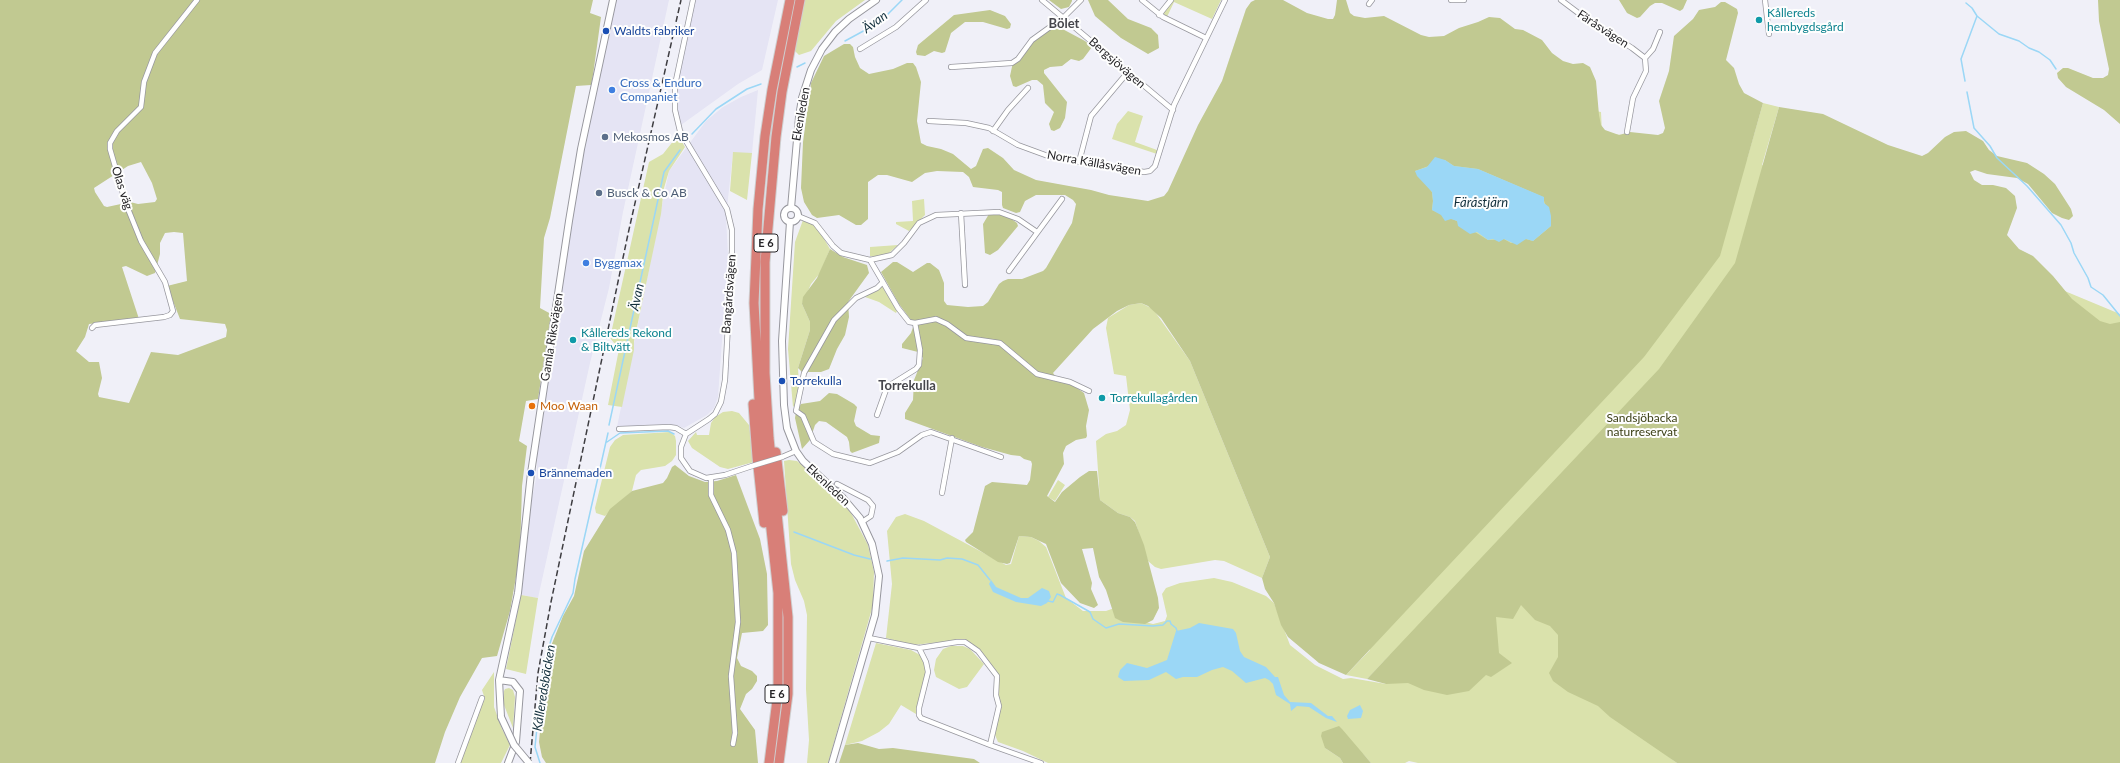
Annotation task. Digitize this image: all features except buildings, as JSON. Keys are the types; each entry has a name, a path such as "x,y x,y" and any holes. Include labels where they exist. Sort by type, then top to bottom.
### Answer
{"highway":[{"name":"E 6","path":"769,763 778,692 778,593 764,517 757,458 752,373 756,253 761,175 772,90 790,0"},
{"name":"E 6","path":"779,763 785,728 789,664 785,580 769,438 766,394 764,302 768,204 782,92 800,0"}],"street":[{"name":"Olas väg","path":"92,328 95,326 164,317 170,315 173,311 165,282 141,241 126,204 110,149 110,143 117,131 141,107 144,82 155,53 196,0"},
{"name":"Gamla Riksvägen","path":"529,763 514,745 502,717 499,680 518,593 531,473 579,160 613,0"},
{"name":"Bangårdsvägen","path":"686,434 715,414 723,396 732,250 732,230 727,209 680,131 675,110 675,85 693,0"},
{"name":"Ekenleden","path":"832,763 869,638 878,601 879,576 872,544 862,522 843,498 812,471 796,450 785,419 781,366 790,222 784,219 783,214 785,210 791,208 798,117 802,98 811,70 822,49 835,32 849,19 876,0"},
{"path":"860,48 896,27 926,0"},
{"name":"Bergsjövägen","path":"1042,0 1173,110"},
{"path":"951,67 1012,63 1018,59 1032,40 1064,17 1081,0"},
{"path":"1142,0 1160,15 1206,38"},
{"path":"1160,15 1171,0"},
{"name":"Norra Källåsvägen","path":"928,121 966,123 981,126 1018,145 1038,153 1079,162 1144,172 1150,171 1154,166 1173,110 1225,0"},
{"path":"1451,0 1464,0"},
{"name":"Färåsvägen","path":"1561,0 1645,58"},
{"path":"1764,0 1770,34"},
{"path":"1627,132 1633,98 1646,71 1645,58 1653,49 1660,32"},
{"path":"1079,162 1091,116 1128,72"},
{"path":"993,131 1008,110 1028,88"},
{"path":"1009,271 1062,199"},
{"path":"791,208 796,210 798,216 815,223 833,246 841,252 870,260 892,255 925,219 936,215 999,212 1018,219 1037,232"},
{"path":"961,213 965,285"},
{"path":"790,222 796,220 798,216"},
{"path":"870,260 904,318 910,322 915,323 936,319 947,324 966,338 1000,343 1037,374 1070,382 1089,390"},
{"path":"884,282 877,288 856,298 830,327 804,373 796,411 803,416 810,436 818,446 833,454 867,463 876,462 898,452 927,432 952,438 1001,457"},
{"path":"878,415 887,387 916,369 919,364 920,350 915,323"},
{"path":"619,429 676,428 686,434 682,441 681,452 686,468 700,476 711,478 782,457 796,450"},
{"path":"942,493 952,438"},
{"path":"711,478 711,496 728,530 734,553 738,622 731,676 735,733 733,744"},
{"path":"838,484 868,500 873,506 871,516 862,522"},
{"path":"869,638 919,648 965,642 978,651 997,676 996,695 999,706 990,745"},
{"path":"919,648 926,662 928,672 919,708 919,715 926,720 1041,763"},
{"path":"499,680 513,682 520,691 516,742 508,763"},
{"path":"458,763 482,698"}],"shaded area":[{"path":"616,0 669,0 623,212 609,288 590,363 538,598 521,595 532,498 537,474 537,448 583,154"},
{"path":"695,0 778,0 762,70 738,84 681,125 676,104 676,92"},
{"path":"758,90 752,153 733,153 726,217 728,256 718,397 714,408 707,415 684,428 676,425 664,424 617,427 669,171 706,121 723,107"}],"green space":[{"path":"0,0 593,0 590,13 601,17 591,85 576,86 550,218 544,238 540,308 551,314 538,399 526,401 519,441 527,446 522,486 520,554 510,611 497,656 482,658 460,697 445,732 435,763 0,763","holes":["141,162 152,183 157,199 155,202 138,204 130,202 107,207 104,206 94,188 128,166","165,233 183,233 187,281 167,286 180,319 225,324 227,330 226,337 178,355 151,352 129,403 99,397 98,394 102,378 99,362 89,362 76,351 85,337 89,324 139,319 122,267 126,266 147,276 155,273 160,254 160,243"]},
{"path":"805,0 865,0 836,21 811,51 799,55 794,50"},
{"path":"1049,0 1072,1 1069,7 1061,9"},
{"path":"1088,0 1108,0 1128,19 1151,28 1158,35 1159,48 1148,54 1121,38 1095,16"},
{"path":"1173,0 1221,0 1212,19 1174,2 1167,17 1163,13"},
{"path":"1255,0 1283,0 1307,13 1333,19 1337,0 1346,0 1350,13 1354,16 1365,18 1384,16 1421,35 1429,37 1444,36 1459,28 1489,17 1500,18 1515,29 1523,30 1542,40 1552,53 1563,61 1573,64 1583,63 1590,67 1596,81 1601,125 1605,130 1619,135 1630,132 1658,135 1663,133 1665,128 1659,101 1669,71 1674,36 1693,19 1699,10 1715,7 1721,2 1725,2 1737,9 1738,13 1726,60 1734,68 1739,84 1744,93 1763,103 1720,256 1644,357 1346,675 1319,663 1288,637 1281,625 1274,603 1265,589 1262,578 1270,557 1190,361 1161,318 1148,306 1141,303 1129,305 1117,311 1093,329 1053,373 1059,381 1074,386 1084,393 1089,410 1086,426 1087,436 1086,438 1076,440 1066,446 1063,453 1064,464 1047,496 1055,502 1062,492 1080,477 1089,471 1097,471 1100,500 1118,513 1130,517 1135,522 1144,545 1158,598 1159,608 1153,620 1145,624 1123,622 1115,618 1106,590 1099,577 1093,548 1082,549 1092,583 1091,589 1098,605 1094,608 1080,603 1061,583 1046,544 1031,537 1019,536 1010,563 1007,564 998,562 966,542 965,540 973,532 985,486 992,482 1027,485 1030,480 1032,464 1031,461 1020,456 982,447 905,419 905,413 913,400 914,380 923,358 918,352 902,348 902,344 911,333 914,324 899,304 881,272 893,262 897,262 913,272 927,263 930,263 939,270 944,283 944,301 947,305 968,307 983,306 988,302 999,284 1003,281 1008,279 1022,279 1043,271 1046,268 1072,223 1076,204 1073,200 1065,195 1036,195 1025,201 1020,212 1016,213 1003,208 1002,192 998,190 973,187 969,177 963,172 937,171 925,173 912,182 887,175 878,175 868,182 868,219 861,225 856,225 839,215 817,218 812,215 804,202 801,188 803,142 811,83 824,56 844,44 850,44 853,47 855,57 860,68 869,74 893,69 907,63 913,63 916,67 921,82 917,121 921,143 953,154 971,169 976,166 983,149 988,148 1003,158 1014,170 1036,180 1091,190 1109,195 1148,201 1164,196 1168,191 1198,125 1222,81 1246,9 1251,2","holes":["1445,160 1454,166 1478,169 1543,197 1551,226 1533,241 1526,239 1511,243 1504,239 1488,240 1457,221 1432,210 1432,192 1415,171"]},
{"path":"1619,0 1687,0 1683,9 1680,11 1662,3 1655,3 1637,18 1627,13"},
{"path":"2098,0 2120,0 2120,124 2104,110 2066,87 2058,78 2057,73 2063,68 2068,68 2093,78 2103,78 2108,75 2109,69 2099,21"},
{"path":"990,10 1005,16 1011,24 1010,28 1007,29 983,22 965,22 951,33 945,52 942,53 934,51 925,56 917,55 916,52 918,45 954,15"},
{"path":"1055,25 1085,41 1092,47 1083,59 1079,61 1071,59 1062,66 1050,67 1044,70 1044,73 1067,102 1065,118 1060,128 1054,131 1051,130 1049,124 1054,112 1045,103 1043,85 1037,80 1032,80 1016,87 1013,86 1010,76 1013,62 1029,42"},
{"name":"Sandsjöbacka naturreservat","path":"1251,48 1601,112 1602,133 1672,140 1747,159 1763,103 1779,107 1762,165 2120,314 2120,450 1653,745 1677,763 1418,763 1409,761 1405,763 1371,763 1363,754 1325,748 1340,758 1343,763 1048,763 1023,751 998,742 995,735 1000,704 997,696 998,674 976,647 970,643 959,640 913,645 886,638 892,584 887,531 896,517 905,514 924,521 1006,565 1011,564 1019,536 1031,537 1039,541 1046,547 1066,598 1083,611 1106,611 1120,606 1145,622 1153,624 1165,621 1167,616 1162,594 1166,588 1180,583 1214,578 1232,582 1266,596 1274,603 1290,645 1315,665 1343,679 1351,678 1386,684 1390,655 1367,679 1346,675 1370,650"},
{"path":"1779,107 1823,114 1888,145 1922,156 1928,153 1945,137 1954,132 1966,131 1983,141 1989,150 1997,156 2027,163 2044,174 2055,184 2071,209 2073,216 2069,220 2062,218 2052,213 2028,184 2017,178 1987,174 1975,170 1970,172 1974,180 1982,185 1993,185 2006,188 2015,196 2017,208 2007,235 2019,249 2033,256 2053,276 2072,299 2100,321 2110,324 2120,322 2120,763 1677,763 1610,717 1598,706 1568,692 1553,681 1549,673 1558,657 1558,635 1550,626 1535,620 1521,605 1513,619 1496,617 1499,653 1512,663 1491,677 1486,675 1469,691 1447,695 1424,690 1408,683 1386,684 1367,679 1659,369 1735,263"},
{"path":"1128,111 1143,116 1135,142 1157,150 1157,154 1112,139 1117,124"},
{"path":"678,135 685,147 669,171 664,188 661,214 634,341 634,350 622,407 608,405 619,349 610,338 649,162 663,154"},
{"path":"733,152 752,153 747,200 730,191"},
{"path":"924,199 925,215 909,231 896,224 896,222 913,221 912,201"},
{"path":"995,213 1010,218 1017,223 1018,226 998,250 990,255 985,253 983,224 989,214"},
{"path":"803,220 812,223 817,227 830,249 820,273 811,284 802,304 810,322 810,330 798,368 799,384 795,405 793,407 788,349 795,242"},
{"path":"898,245 889,253 876,257 870,256 870,247"},
{"path":"830,249 843,257 867,265 869,273 848,302 849,317 845,335 837,349 829,369 821,372 802,372 798,368 810,330 810,322 802,304 803,297 817,278"},
{"path":"882,286 897,311 896,313 879,302 865,297"},
{"path":"1141,303 1153,309 1190,361 1270,557 1262,578 1224,561 1215,560 1161,569 1155,567 1148,561 1135,521 1130,517 1118,513 1100,500 1096,441 1106,434 1117,431 1126,425 1130,410 1126,376 1114,374 1106,328 1108,318 1129,305"},
{"path":"829,393 837,394 857,407 854,421 856,426 871,435 880,436 879,443 852,453 850,451 847,437 826,422 819,421 815,425 810,440 802,449 795,418 796,412 801,404 820,401"},
{"path":"732,411 739,413 749,425 754,462 728,469 720,467 692,448 688,441 696,432 697,435 709,435 711,423 715,417 723,412"},
{"path":"670,432 675,436 676,441 676,455 672,461 665,466 641,470 636,475 632,491 605,516 596,513 595,508 610,447 615,440 623,435"},
{"path":"784,461 797,461 839,498 851,513 868,545 874,572 873,605 828,763 807,763 809,740 806,689 807,615 804,601 795,580 791,564"},
{"path":"675,465 689,476 705,482 717,481 736,475 760,539 767,574 768,625 763,631 742,633 737,658 741,666 752,671 757,676 757,681 752,689 746,694 740,709 755,730 758,763 546,763 542,757 539,742 547,656 563,616 574,596 584,551 610,509 632,491 663,483 672,467"},
{"path":"1058,480 1065,485 1055,501 1048,497"},
{"path":"521,595 538,598 526,674 506,669"},
{"path":"876,643 911,650 920,655 924,661 926,676 916,714 901,705 889,724 879,732 862,741 845,745"},
{"path":"951,646 963,646 970,649 984,664 967,687 959,689 936,677 934,670 936,659 943,649"},
{"path":"494,672 494,707 510,745 501,763 460,763 478,712 485,699 482,690"},
{"path":"509,688 513,690 515,697 513,728 504,705 504,691 505,689"},
{"path":"1339,726 1371,763 1343,763 1340,758 1325,748 1321,736 1322,732"},
{"path":"858,743 879,749 893,748 974,759 980,763 839,763 845,745"}],"water":[{"name":"Färåstjärn","path":"1435,157 1445,160 1454,166 1478,169 1544,197 1544,203 1549,207 1551,226 1533,241 1526,239 1517,245 1504,239 1499,242 1493,239 1488,240 1477,232 1470,234 1458,226 1457,221 1451,219 1445,221 1441,215 1432,210 1432,192 1417,176 1415,171 1427,167"},
{"path":"991,580 996,587 1021,598 1028,598 1042,588 1049,591 1051,597 1047,603 1041,606 1016,602 993,592 989,584"},
{"path":"1199,623 1233,629 1236,633 1240,651 1244,657 1266,667 1275,677 1278,677 1284,695 1290,702 1311,703 1328,716 1332,716 1337,722 1326,718 1309,707 1297,706 1291,711 1290,704 1276,695 1273,684 1269,680 1265,678 1246,683 1232,671 1223,667 1197,677 1183,677 1176,679 1166,672 1149,680 1124,681 1118,677 1120,670 1127,663 1147,668 1167,660 1176,631 1190,628"},
{"path":"1360,705 1363,711 1361,718 1348,719 1347,716 1350,710"}],"waterway":[{"name":"Ävan","path":"845,41 880,22 902,0"},
{"path":"1965,81 1961,59 1977,16 1972,8 1966,3"},
{"path":"1977,16 1999,34 2019,41 2029,48 2039,52 2050,60 2056,69"},
{"name":"Ävan","path":"797,67 805,63"},
{"name":"Ävan","path":"692,134 716,109 747,89 761,84"},
{"path":"1967,92 1974,128 1990,146 1997,158 2027,186 2061,225 2088,278 2091,287 2103,295 2120,316"},
{"name":"Ävan","path":"609,425 664,172 680,150"},
{"path":"607,442 620,433 668,431 674,434"},
{"name":"Kålleredsbäcken","path":"540,763 535,747 542,679 547,653 552,637 573,593 608,433"},
{"path":"794,532 854,555 870,559"},
{"path":"887,561 903,558 940,560 947,558 962,559 978,565 990,580"},
{"path":"1048,601 1053,602 1057,594 1060,595 1090,612 1093,619 1106,628 1119,624 1153,626 1163,625 1167,621 1170,621 1177,631"}],"railway":[{"path":"530,763 538,673 551,602 628,234 681,0"}],"place":[{"name":"Kållereds hembygdsgård","path":"1759,20"},
{"name":"Waldts fabriker","path":"606,31"},
{"name":"Cross & Enduro Companiet","path":"612,90"},
{"name":"Mekosmos AB","path":"605,137"},
{"name":"Busck & Co AB","path":"599,193"},
{"name":"Byggmax","path":"586,263"},
{"name":"Kållereds Rekond & Biltvätt","path":"573,340"},
{"name":"Torrekulla","path":"782,381"},
{"name":"Torrekullagården","path":"1102,398"},
{"name":"Moo Waan","path":"532,406"},
{"name":"Brännemaden","path":"531,473"}],"district":[{"name":"Bölet","path":"1064,24"},
{"name":"Torrekulla","path":"907,386"}]}
